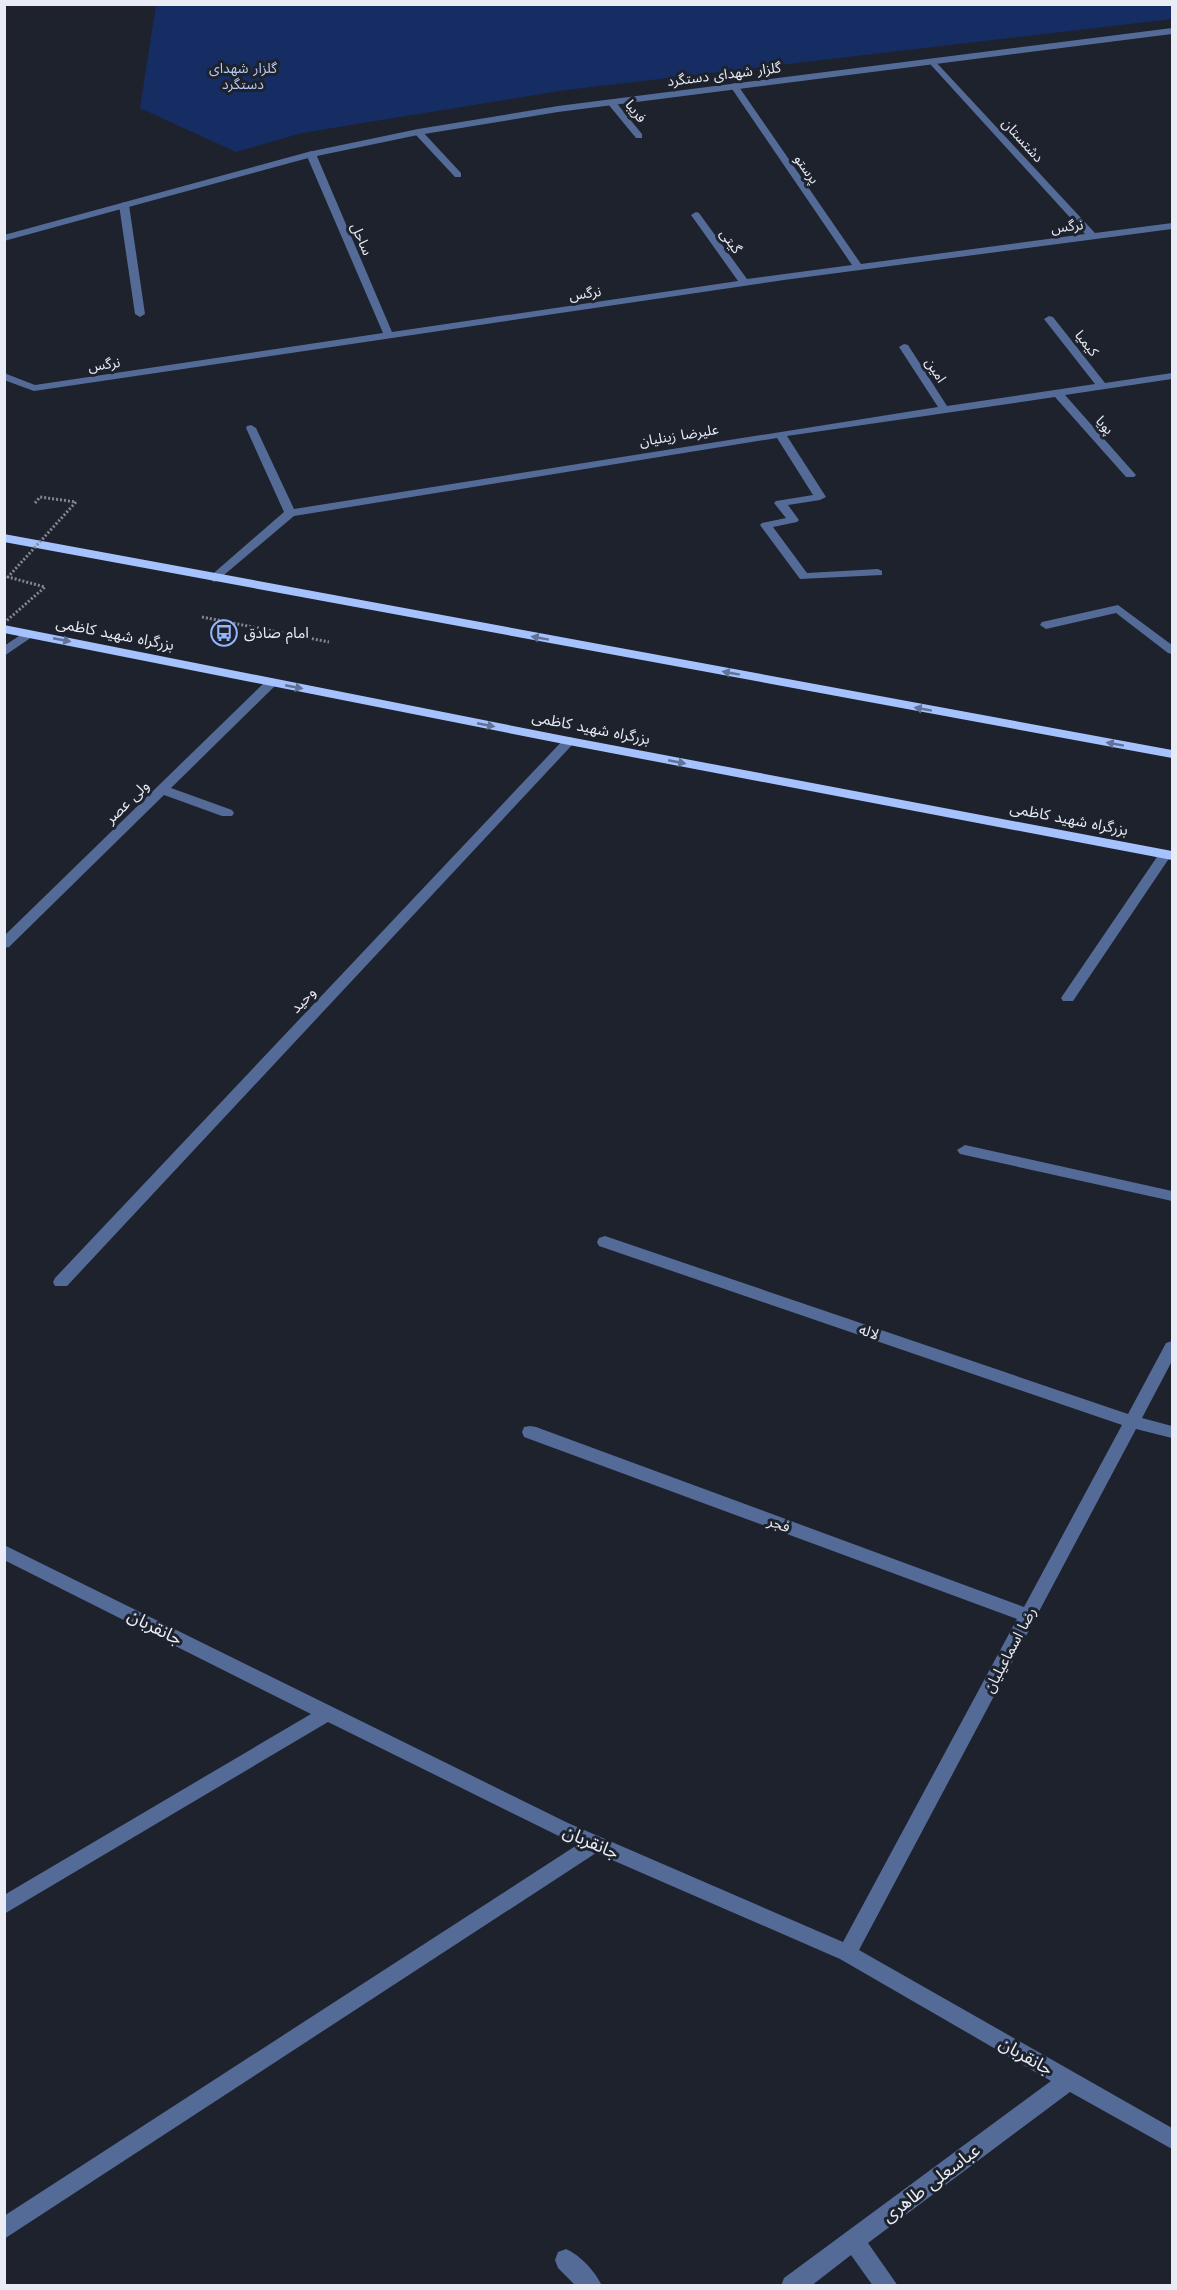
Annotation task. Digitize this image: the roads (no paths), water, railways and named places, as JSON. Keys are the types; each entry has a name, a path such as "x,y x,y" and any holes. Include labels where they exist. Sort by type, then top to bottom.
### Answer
{"highway":[{"path":"4,538 1173,754"},
{"name":"بزرگراه شهید کاظمی","path":"4,629 569,741 1169,855"}],"street":[{"name":"گلزار شهدای دستگرد","path":"4,238 311,154 418,132 611,102 1173,31"},
{"name":"دشتستان","path":"934,63 1092,236"},
{"name":"پرستو","path":"734,86 858,267"},
{"name":"فریبا","path":"611,102 639,136"},
{"path":"418,132 458,176"},
{"name":"ساحل","path":"311,154 389,336"},
{"path":"124,205 140,314"},
{"name":"گیتی","path":"696,215 745,283"},
{"name":"نرگس","path":"4,376 33,388 745,283 1173,226"},
{"name":"کیمیا","path":"1049,319 1102,386"},
{"name":"امین","path":"904,347 944,409"},
{"name":"علیرضا زینلیان","path":"290,513 780,434 1173,376"},
{"name":"پویا","path":"1058,394 1130,476"},
{"path":"214,578 290,513 251,428"},
{"path":"780,434 820,497 780,503 793,520 766,525 804,577 878,573"},
{"path":"1046,625 1118,609 1173,650"},
{"path":"4,652 28,634"},
{"name":"ولی عصر","path":"4,944 272,682"},
{"name":"وحید","path":"61,1282 569,741"},
{"path":"163,790 227,813"},
{"path":"1068,998 1169,855"},
{"path":"965,1150 1173,1196"},
{"name":"لاله","path":"605,1242 1133,1422 1173,1432"},
{"name":"رضا اسماعیلیان","path":"847,1953 1173,1347"},
{"name":"فجر","path":"530,1432 1028,1616"},
{"name":"جانقربان","path":"4,1552 594,1844 847,1953 1173,2139"},
{"path":"4,1905 328,1713"},
{"path":"4,2229 594,1844"},
{"name":"عباسعلی طاهری","path":"792,2286 1069,2080"},
{"path":"853,2241 887,2286"},
{"path":"566,2260 591,2286"}],"place":[{"name":"امام صادق","path":"224,633"}]}
